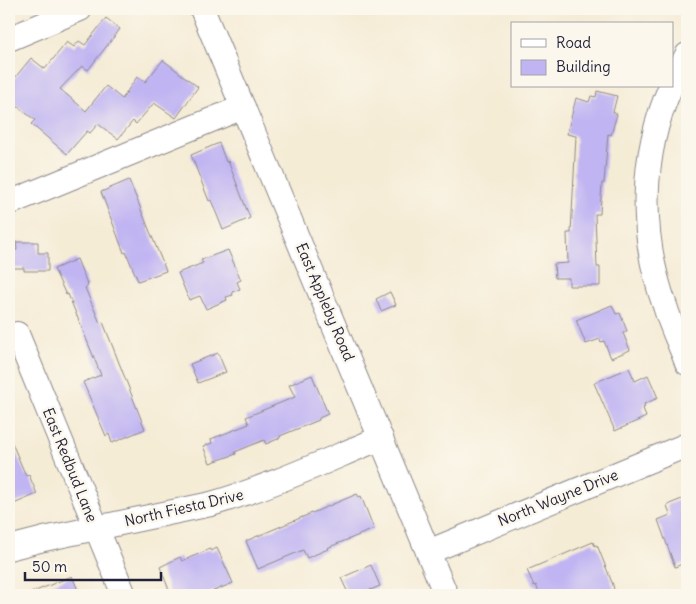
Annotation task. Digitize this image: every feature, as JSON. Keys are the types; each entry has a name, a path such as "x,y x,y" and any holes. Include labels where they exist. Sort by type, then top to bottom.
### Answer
{"street":[{"path":"9,39 80,9"},
{"name":"East Appleby Road","path":"202,9 446,595"},
{"path":"674,81 687,56"},
{"path":"671,88 661,108 652,143 647,177 646,209 648,238 654,271 664,306 687,363"},
{"path":"9,203 243,107"},
{"name":"East Redbud Lane","path":"17,334 124,595"},
{"name":"North Fiesta Drive","path":"9,548 234,498 382,438"},
{"name":"North Wayne Drive","path":"428,552 687,445"}],"building":[{"path":"106,18 120,29 88,70 82,66 60,89 86,111 106,86 122,99 137,77 145,82 163,60 198,87 176,118 154,103 136,124 133,121 118,139 98,124 90,133 87,131 67,154 31,124 35,120 9,100 9,85 31,58 45,69 67,42 74,47 79,41 85,45"},
{"path":"597,91 617,96 613,112 617,114 611,135 608,134 600,214 595,214 597,267 600,267 600,286 569,286 569,278 555,278 554,264 568,263 567,233 571,233 576,136 567,134 576,98 589,102 591,96 596,97"},
{"path":"219,143 250,218 223,230 191,155"},
{"path":"129,180 166,271 138,281 126,252 124,253 101,192"},
{"path":"16,242 38,242 38,253 48,253 48,271 24,271 24,268 9,268 9,250 17,250"},
{"path":"228,250 241,280 237,282 240,289 232,292 233,295 226,297 227,300 206,309 200,296 189,300 178,273 203,263 201,260"},
{"path":"77,259 88,286 85,288 100,323 103,322 145,429 112,443 109,434 106,436 83,382 101,375 68,294 66,295 54,269"},
{"path":"390,292 396,305 381,311 376,299"},
{"path":"612,305 616,314 620,313 627,331 623,333 630,350 611,358 604,341 601,342 600,339 586,344 576,320"},
{"path":"218,353 226,372 198,383 190,364"},
{"path":"629,368 635,381 648,375 658,398 644,404 645,407 643,408 646,417 615,431 594,383"},
{"path":"312,375 328,414 266,444 264,440 235,452 236,454 210,463 203,446 212,443 211,439 249,424 246,417 295,397 289,385"},
{"path":"9,436 26,476 29,475 37,494 9,506"},
{"path":"357,494 359,497 361,496 374,529 307,558 303,550 258,569 246,541"},
{"path":"687,497 687,562 675,567 658,520 670,515 667,505"},
{"path":"593,542 595,546 597,545 614,590 602,595 540,595 527,570"},
{"path":"217,548 233,583 204,595 171,595 160,567 180,557 182,561"},
{"path":"371,565 380,586 358,595 349,595 341,578"},
{"path":"72,576 80,595 26,595"}]}
